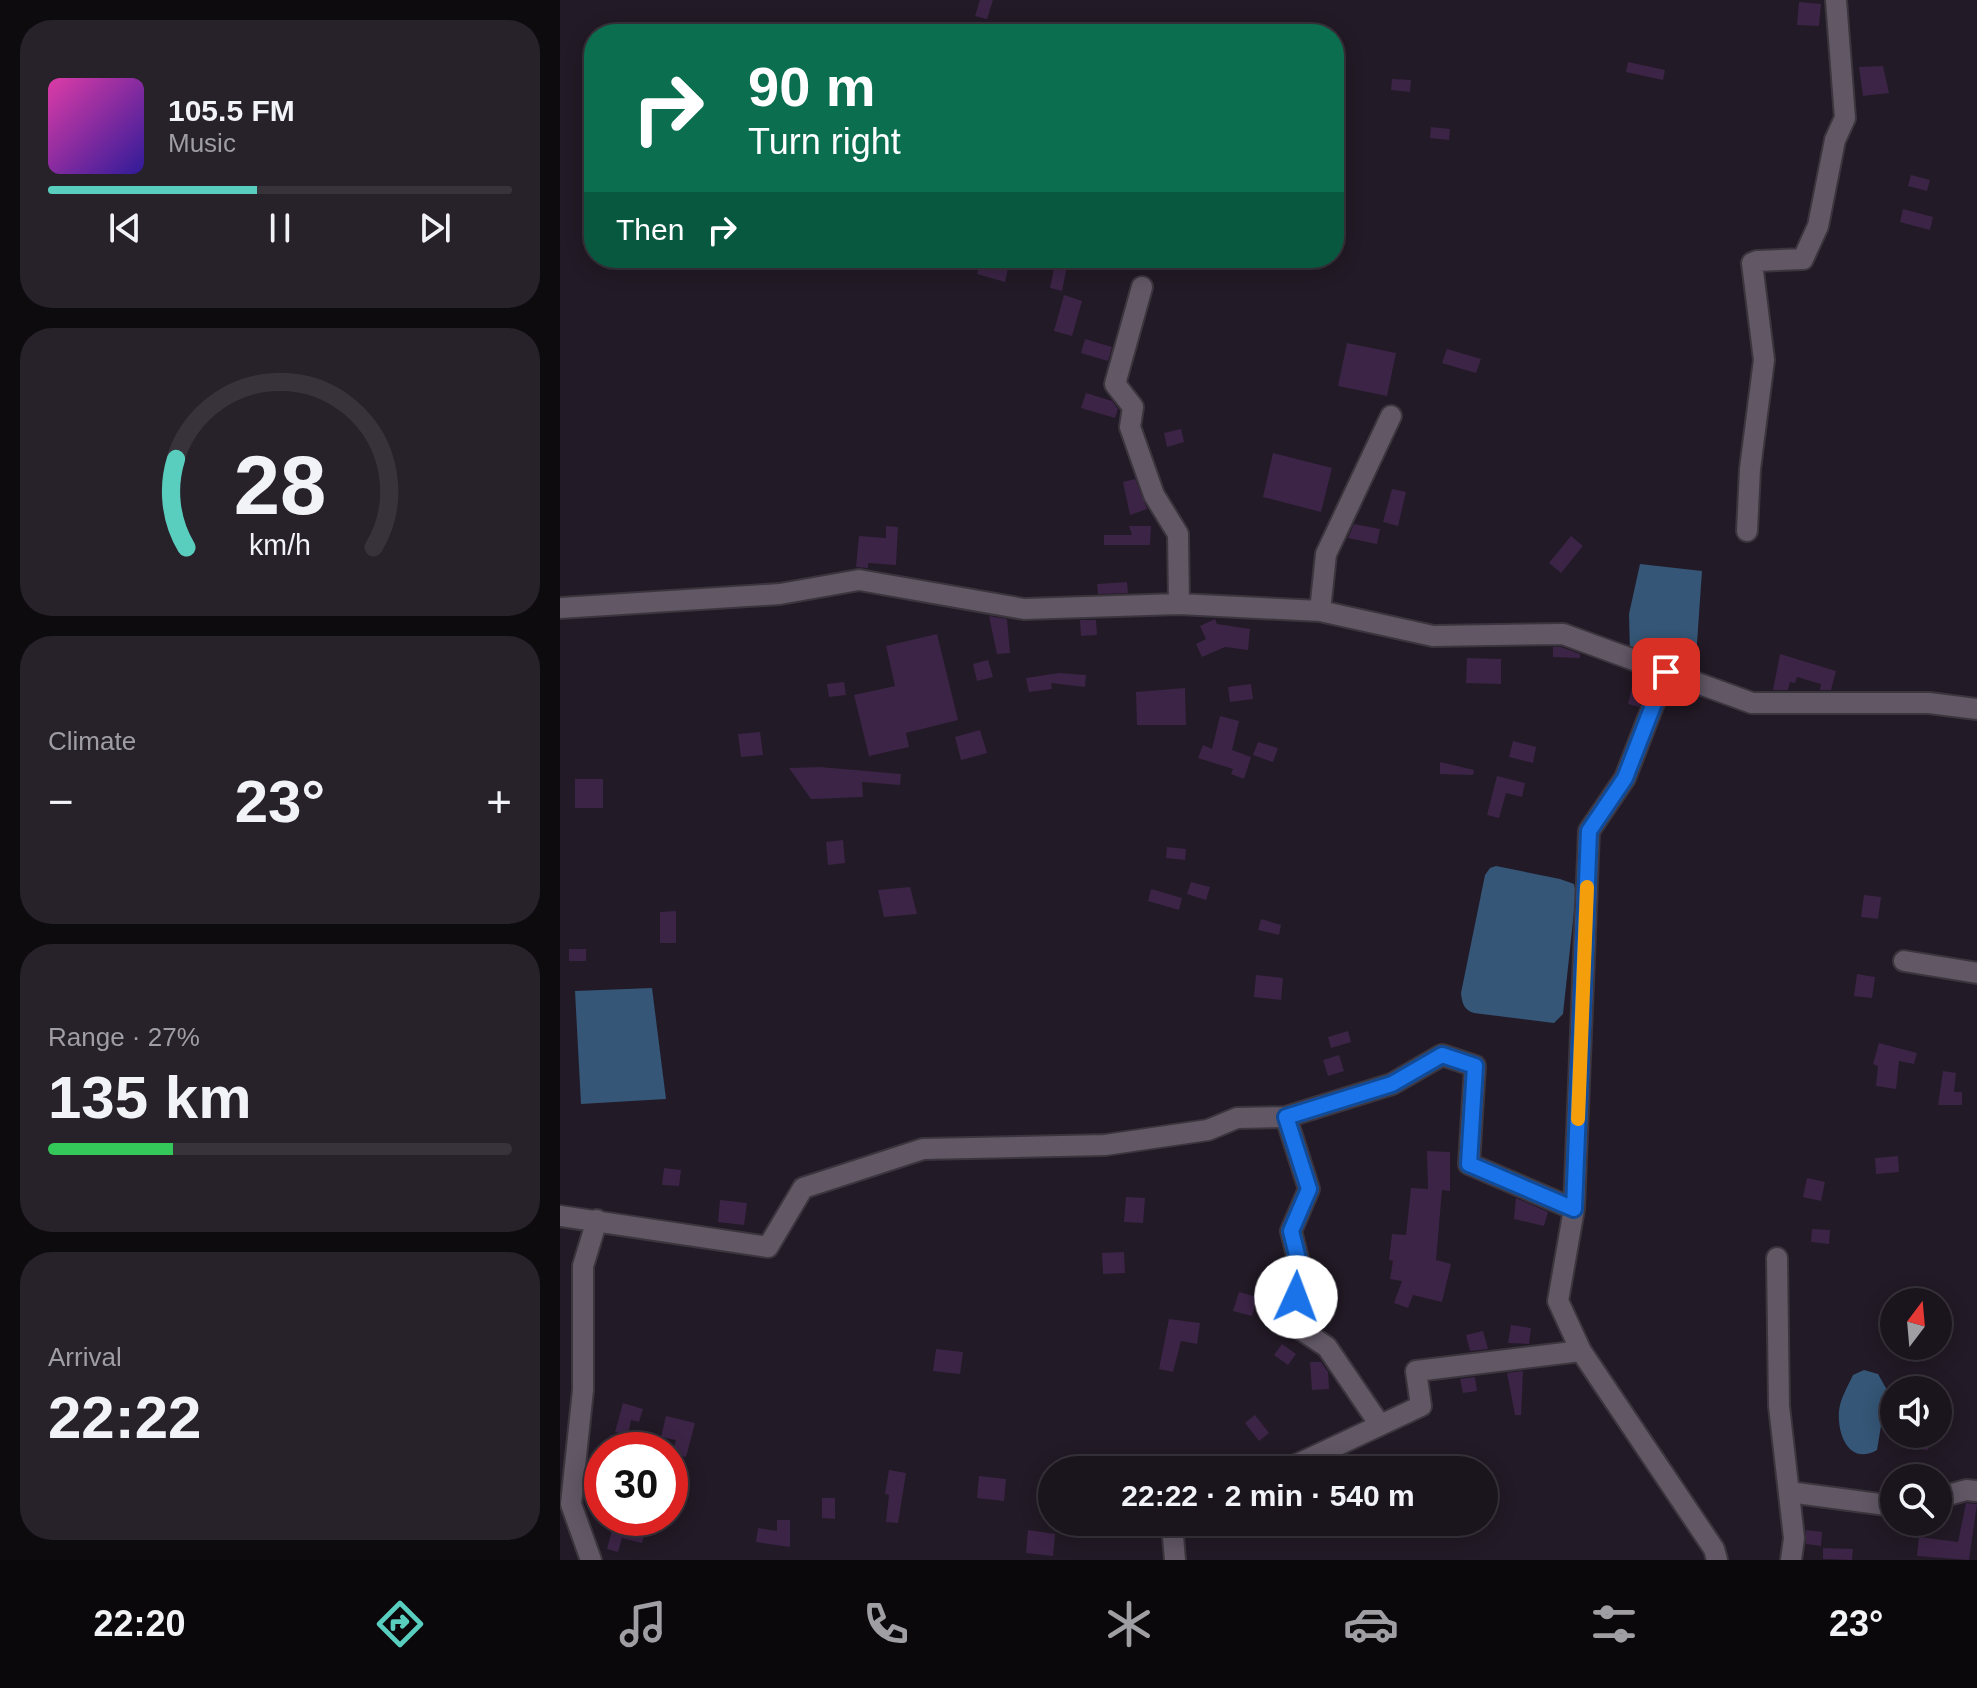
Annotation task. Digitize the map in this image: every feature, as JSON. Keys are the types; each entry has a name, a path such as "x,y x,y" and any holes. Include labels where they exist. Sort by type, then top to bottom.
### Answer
{"street":[{"path":"1747,531 1750,469 1764,360 1752,263 1803,259 1818,226 1835,140 1845,118 1836,0"},
{"path":"1142,287 1115,384 1133,407 1130,427 1154,495 1178,534 1179,604"},
{"path":"1320,611 1326,554 1391,416"},
{"path":"560,608 780,594 859,580 1024,609 1179,604 1320,611 1433,636 1563,634 1752,703 1929,703 1977,709"},
{"path":"1666,672 1625,778 1589,831 1574,1209 1558,1301 1581,1351 1714,1549 1717,1560"},
{"path":"1904,961 1977,973"},
{"path":"560,1216 768,1247 803,1188 923,1149 1105,1145 1208,1130 1237,1118 1286,1117 1392,1084 1442,1055 1475,1066 1469,1164 1574,1209"},
{"path":"1286,1117 1309,1189 1291,1231 1301,1271 1291,1323 1327,1347 1380,1425"},
{"path":"591,1560 571,1504 583,1390 583,1266 597,1220"},
{"path":"1777,1258 1779,1406 1794,1538 1791,1560"},
{"path":"1315,1456 1421,1406 1416,1371 1581,1351"},
{"path":"1952,1494 1977,1491"},
{"path":"1789,1492 1880,1504"},
{"path":"1173,1536 1175,1560"}],"water":[{"path":"1640,564 1702,571 1695,672 1630,653 1629,614"},
{"path":"1496,866 1574,884 1576,893 1563,1014 1554,1023 1474,1013 1463,1003 1461,993 1485,875"},
{"path":"652,988 666,1099 581,1104 575,991"},
{"path":"1864,1370 1880,1378 1877,1450 1867,1454 1852,1451 1840,1429 1839,1411 1853,1375"}],"building":[{"path":"980,0 993,0 987,19 975,16"},
{"path":"1799,2 1821,4 1819,26 1797,25"},
{"path":"1628,62 1665,70 1663,80 1626,72"},
{"path":"1883,66 1889,93 1863,96 1859,67"},
{"path":"1392,79 1411,80 1410,92 1391,90"},
{"path":"1431,127 1450,129 1449,140 1430,138"},
{"path":"1911,175 1930,180 1927,191 1908,186"},
{"path":"1903,209 1933,217 1930,230 1900,222"},
{"path":"979,268 1008,269 1005,282 977,274"},
{"path":"1054,268 1067,268 1062,291 1050,288"},
{"path":"1064,295 1082,301 1072,336 1054,331"},
{"path":"1085,339 1112,347 1108,361 1081,353"},
{"path":"1347,343 1396,353 1387,396 1338,386"},
{"path":"1447,349 1481,359 1476,373 1442,363"},
{"path":"1086,393 1112,401 1118,409 1115,418 1081,408"},
{"path":"1181,429 1184,442 1167,447 1164,433"},
{"path":"1273,453 1332,468 1321,512 1263,497"},
{"path":"1135,479 1147,509 1130,515 1123,482"},
{"path":"1392,489 1406,492 1398,526 1383,522"},
{"path":"1354,524 1380,529 1377,544 1348,538"},
{"path":"886,526 898,527 896,565 868,563 868,568 856,567 859,536 886,538"},
{"path":"1129,526 1151,526 1150,545 1104,545 1104,535 1132,535"},
{"path":"1571,536 1583,546 1561,573 1549,563"},
{"path":"1127,582 1128,593 1098,594 1097,584"},
{"path":"989,616 1007,619 1010,653 997,654"},
{"path":"1215,619 1217,624 1250,629 1248,650 1225,647 1202,657 1196,644 1206,639 1200,626"},
{"path":"1080,620 1096,620 1097,635 1081,636"},
{"path":"937,634 958,720 906,733 909,747 869,756 854,695 895,686 886,646"},
{"path":"1553,647 1580,654 1580,658 1553,657"},
{"path":"1780,654 1836,671 1831,690 1820,690 1821,684 1797,677 1795,683 1790,682 1788,690 1773,690"},
{"path":"1467,658 1501,659 1501,684 1466,683"},
{"path":"988,660 993,677 977,681 973,664"},
{"path":"1059,673 1086,675 1085,687 1051,683 1052,689 1029,692 1026,678"},
{"path":"844,682 846,695 829,697 827,684"},
{"path":"1633,683 1646,687 1639,707 1628,704"},
{"path":"1251,684 1253,699 1230,702 1228,687"},
{"path":"1185,688 1186,725 1137,725 1136,692"},
{"path":"1220,716 1239,721 1232,750 1251,757 1244,779 1231,774 1233,769 1198,758 1203,745 1212,749"},
{"path":"980,730 987,753 961,760 955,737"},
{"path":"760,732 763,755 741,757 738,734"},
{"path":"1513,741 1536,747 1533,763 1509,757"},
{"path":"1258,742 1278,748 1273,762 1253,755"},
{"path":"1440,762 1474,770 1473,775 1440,774"},
{"path":"820,767 901,774 900,785 862,782 863,797 811,799 789,768"},
{"path":"1497,776 1525,783 1522,797 1506,793 1499,818 1487,815"},
{"path":"575,779 603,779 603,808 575,808"},
{"path":"843,840 845,863 828,865 826,842"},
{"path":"1167,847 1186,849 1185,860 1166,858"},
{"path":"1191,882 1210,887 1206,900 1187,894"},
{"path":"910,887 917,914 884,917 878,890"},
{"path":"1151,889 1182,898 1179,910 1148,901"},
{"path":"1864,895 1881,897 1878,919 1861,917"},
{"path":"676,911 676,943 660,943 660,912"},
{"path":"1261,919 1281,925 1279,935 1258,930"},
{"path":"569,949 586,949 586,961 569,961"},
{"path":"1857,974 1875,977 1872,998 1854,996"},
{"path":"1256,975 1283,978 1281,1000 1254,997"},
{"path":"1348,1031 1351,1042 1331,1048 1328,1037"},
{"path":"1879,1043 1917,1053 1914,1064 1899,1061 1896,1089 1876,1086 1878,1066 1873,1064"},
{"path":"1339,1055 1344,1071 1328,1076 1323,1060"},
{"path":"1943,1071 1956,1073 1954,1092 1962,1092 1962,1105 1938,1105"},
{"path":"1427,1151 1450,1152 1450,1191 1442,1190 1436,1260 1451,1264 1442,1302 1413,1295 1408,1308 1394,1303 1402,1281 1390,1279 1392,1234 1406,1235 1411,1188 1428,1189"},
{"path":"1898,1156 1899,1172 1876,1174 1875,1158"},
{"path":"664,1168 681,1170 679,1186 662,1185"},
{"path":"1807,1178 1825,1182 1821,1201 1803,1197"},
{"path":"1126,1197 1145,1198 1143,1223 1124,1222"},
{"path":"1516,1198 1548,1212 1544,1226 1514,1219"},
{"path":"720,1200 747,1203 744,1225 718,1222"},
{"path":"1812,1229 1830,1230 1829,1244 1811,1242"},
{"path":"1124,1252 1125,1273 1103,1274 1102,1253"},
{"path":"1268,1276 1286,1279 1282,1302 1264,1298"},
{"path":"1239,1292 1257,1297 1252,1316 1233,1311"},
{"path":"1169,1319 1200,1323 1197,1344 1181,1341 1173,1372 1159,1369"},
{"path":"1511,1325 1531,1328 1529,1344 1508,1343"},
{"path":"1483,1331 1488,1349 1470,1351 1466,1335"},
{"path":"1282,1344 1296,1354 1288,1365 1274,1355"},
{"path":"936,1349 963,1352 960,1374 933,1371"},
{"path":"1310,1362 1321,1362 1328,1372 1329,1389 1312,1390"},
{"path":"1523,1371 1521,1415 1515,1415 1507,1373"},
{"path":"1475,1377 1477,1391 1463,1393 1460,1379"},
{"path":"623,1403 643,1409 639,1422 631,1420 629,1432 615,1432"},
{"path":"1255,1415 1269,1433 1259,1441 1245,1423"},
{"path":"666,1416 695,1423 688,1449 688,1432 662,1432"},
{"path":"889,1470 906,1473 898,1523 886,1522 889,1495 885,1494"},
{"path":"979,1476 1006,1479 1004,1501 977,1498"},
{"path":"822,1498 835,1498 835,1519 822,1518"},
{"path":"1966,1503 1977,1504 1969,1560 1917,1556 1919,1537 1958,1542"},
{"path":"777,1520 790,1520 790,1547 756,1542 758,1528 777,1531"},
{"path":"1028,1530 1038,1531 1038,1536 1055,1536 1053,1556 1026,1553"},
{"path":"1806,1530 1822,1532 1821,1546 1806,1544"},
{"path":"610,1536 644,1536 642,1543 622,1538 618,1552 607,1549"},
{"path":"1823,1548 1853,1549 1852,1560 1823,1559"}],"slow traffic":[{"path":"1578,1119 1587,887"}],"route":[{"path":"1296,1297 1301,1271 1291,1231 1309,1189 1286,1117 1392,1084 1442,1055 1475,1066 1469,1164 1574,1209 1589,831 1625,778 1666,672"}]}
